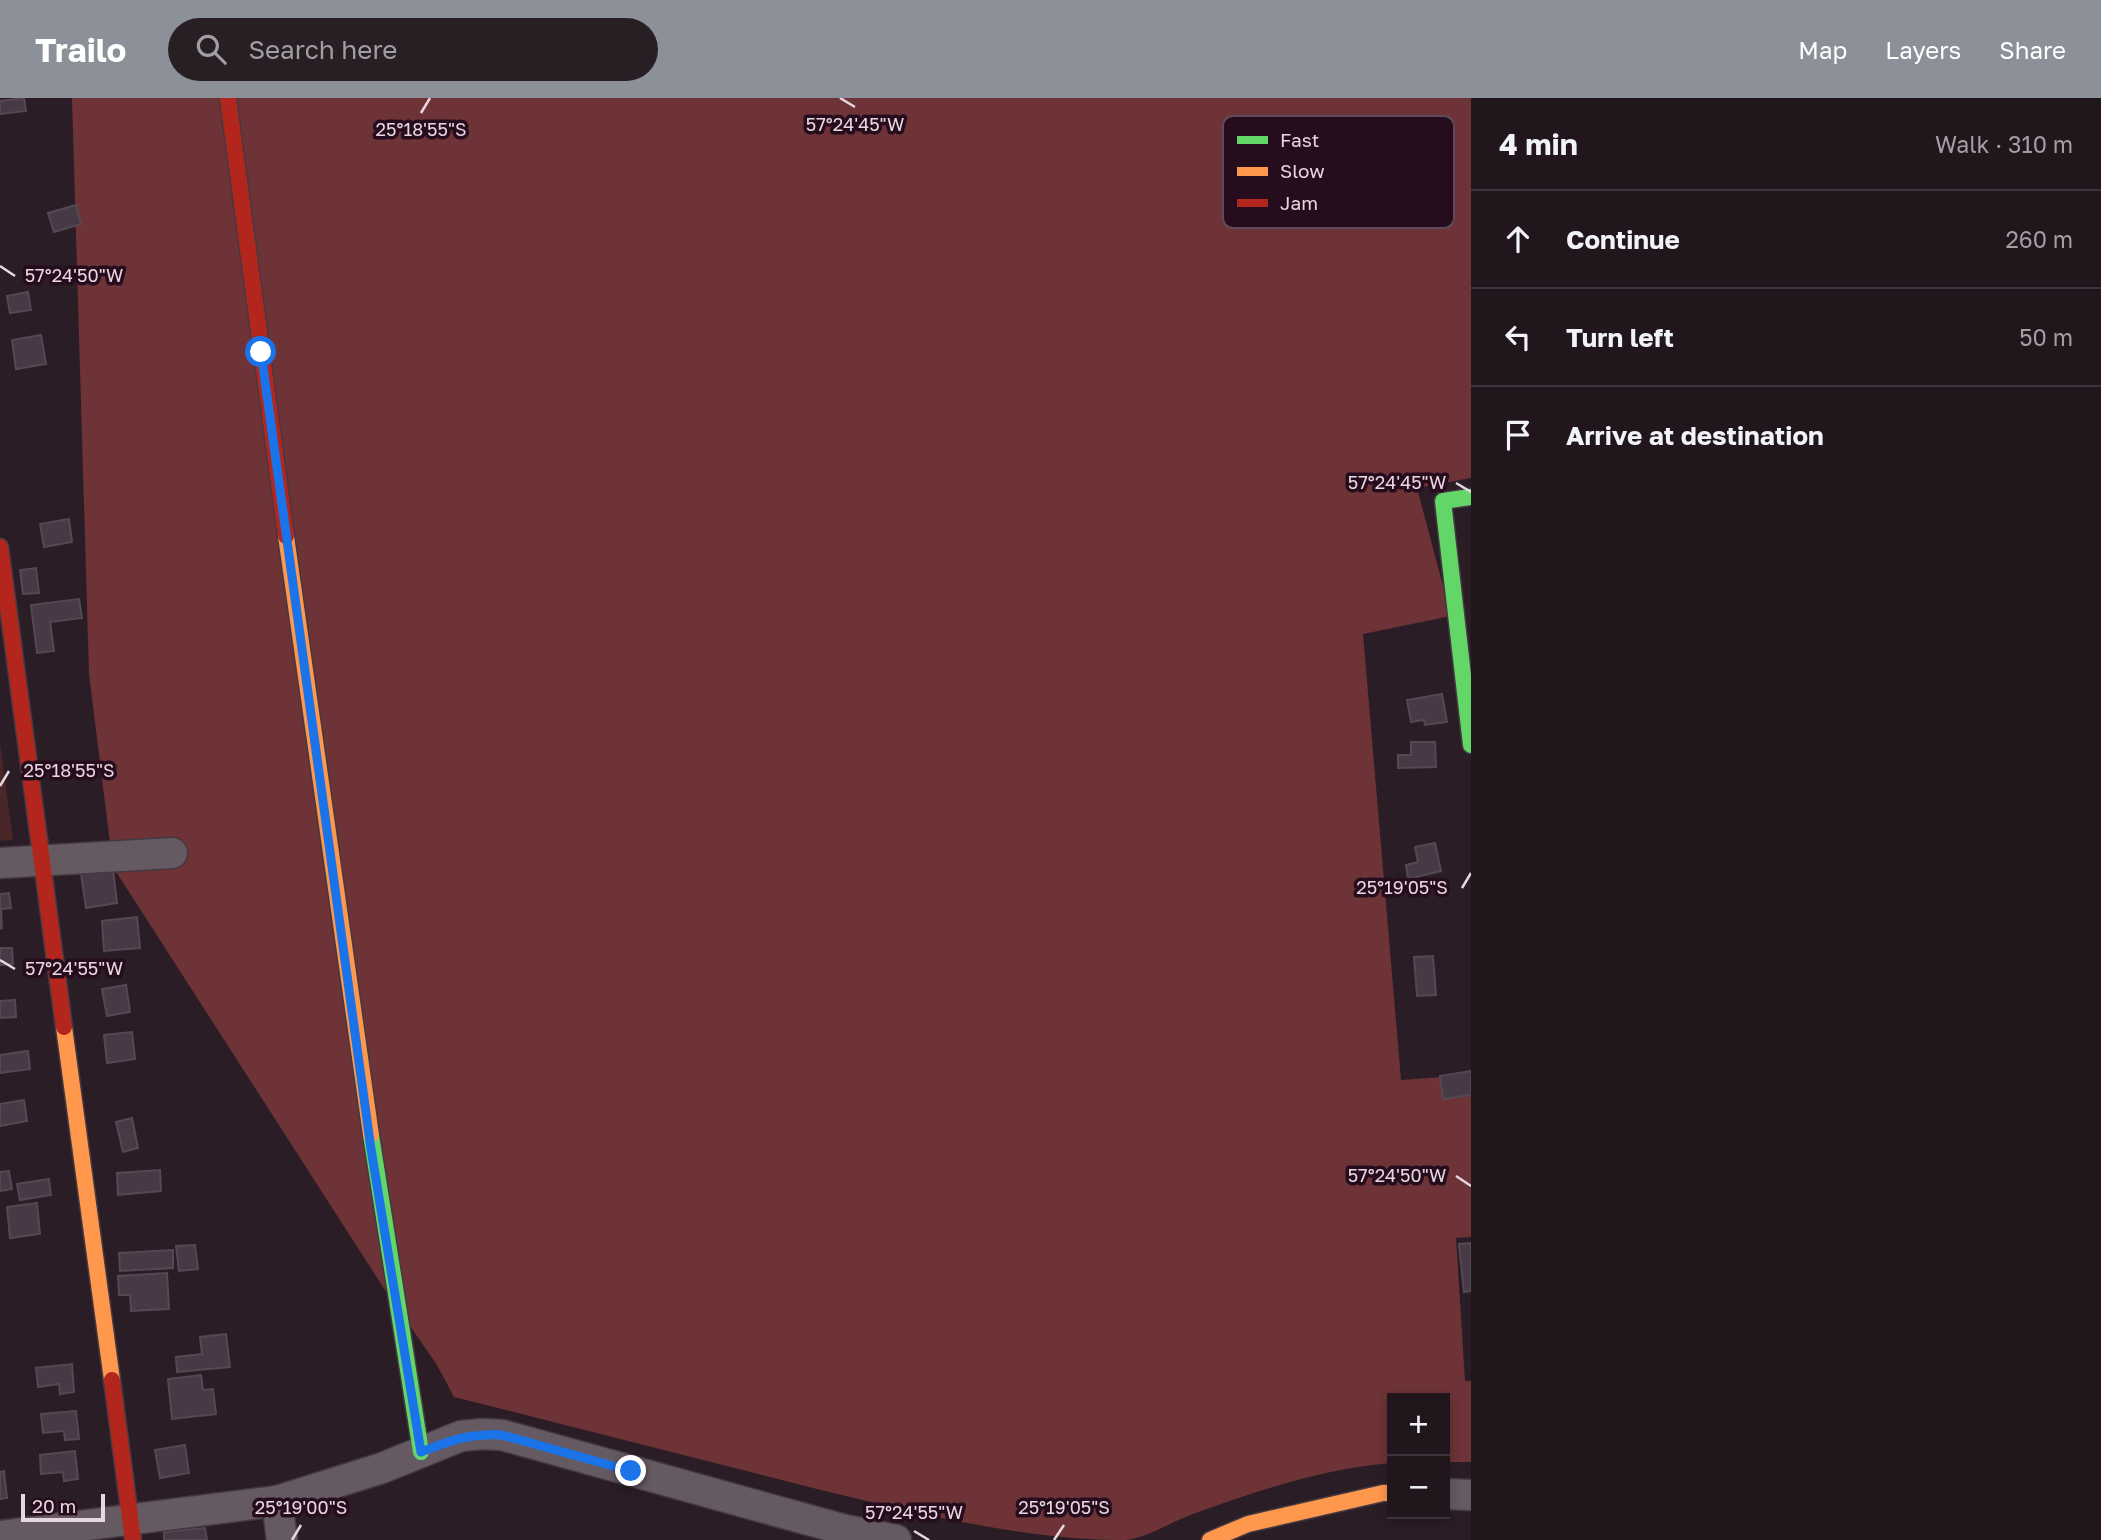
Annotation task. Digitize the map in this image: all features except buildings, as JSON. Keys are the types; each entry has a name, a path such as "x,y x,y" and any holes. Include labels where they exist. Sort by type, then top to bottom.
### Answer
{"street":[{"path":"228,98 371,1149 421,1452"},
{"path":"1471,497 1443,501 1471,745"},
{"path":"0,547 132,1530"},
{"path":"0,863 172,853"},
{"path":"0,1536 132,1530 276,1501 382,1468 461,1436 482,1434 502,1435 845,1530 896,1540"},
{"path":"1210,1540 1248,1524 1387,1493"},
{"path":"1450,1494 1471,1494"},
{"path":"276,1501 282,1540"}],"shaded area":[{"path":"72,98 1471,98 1471,478 1417,488 1451,616 1363,634 1401,1080 1471,1075 1471,1237 1456,1238 1465,1381 1471,1381 1471,1462 1450,1462 1450,1393 1387,1393 1387,1464 1342,1470 1291,1482 1193,1514 1133,1539 1086,1539 1007,1530 889,1506 454,1397 437,1365 383,1287 113,867 89,674"},
{"path":"0,743 13,840 0,841"}],"traffic: fast":[{"path":"1471,497 1443,501 1471,745"},
{"path":"371,1135 421,1452"}],"traffic: slow":[{"path":"286,536 371,1135"},
{"path":"64,1027 112,1380"},
{"path":"1210,1540 1248,1524 1387,1493"}],"traffic: jam":[{"path":"228,98 286,536"},
{"path":"0,547 64,1027"},
{"path":"112,1380 133,1540"}],"route":[{"path":"261,352 371,1149 421,1452 461,1436 502,1435 631,1471"}]}
